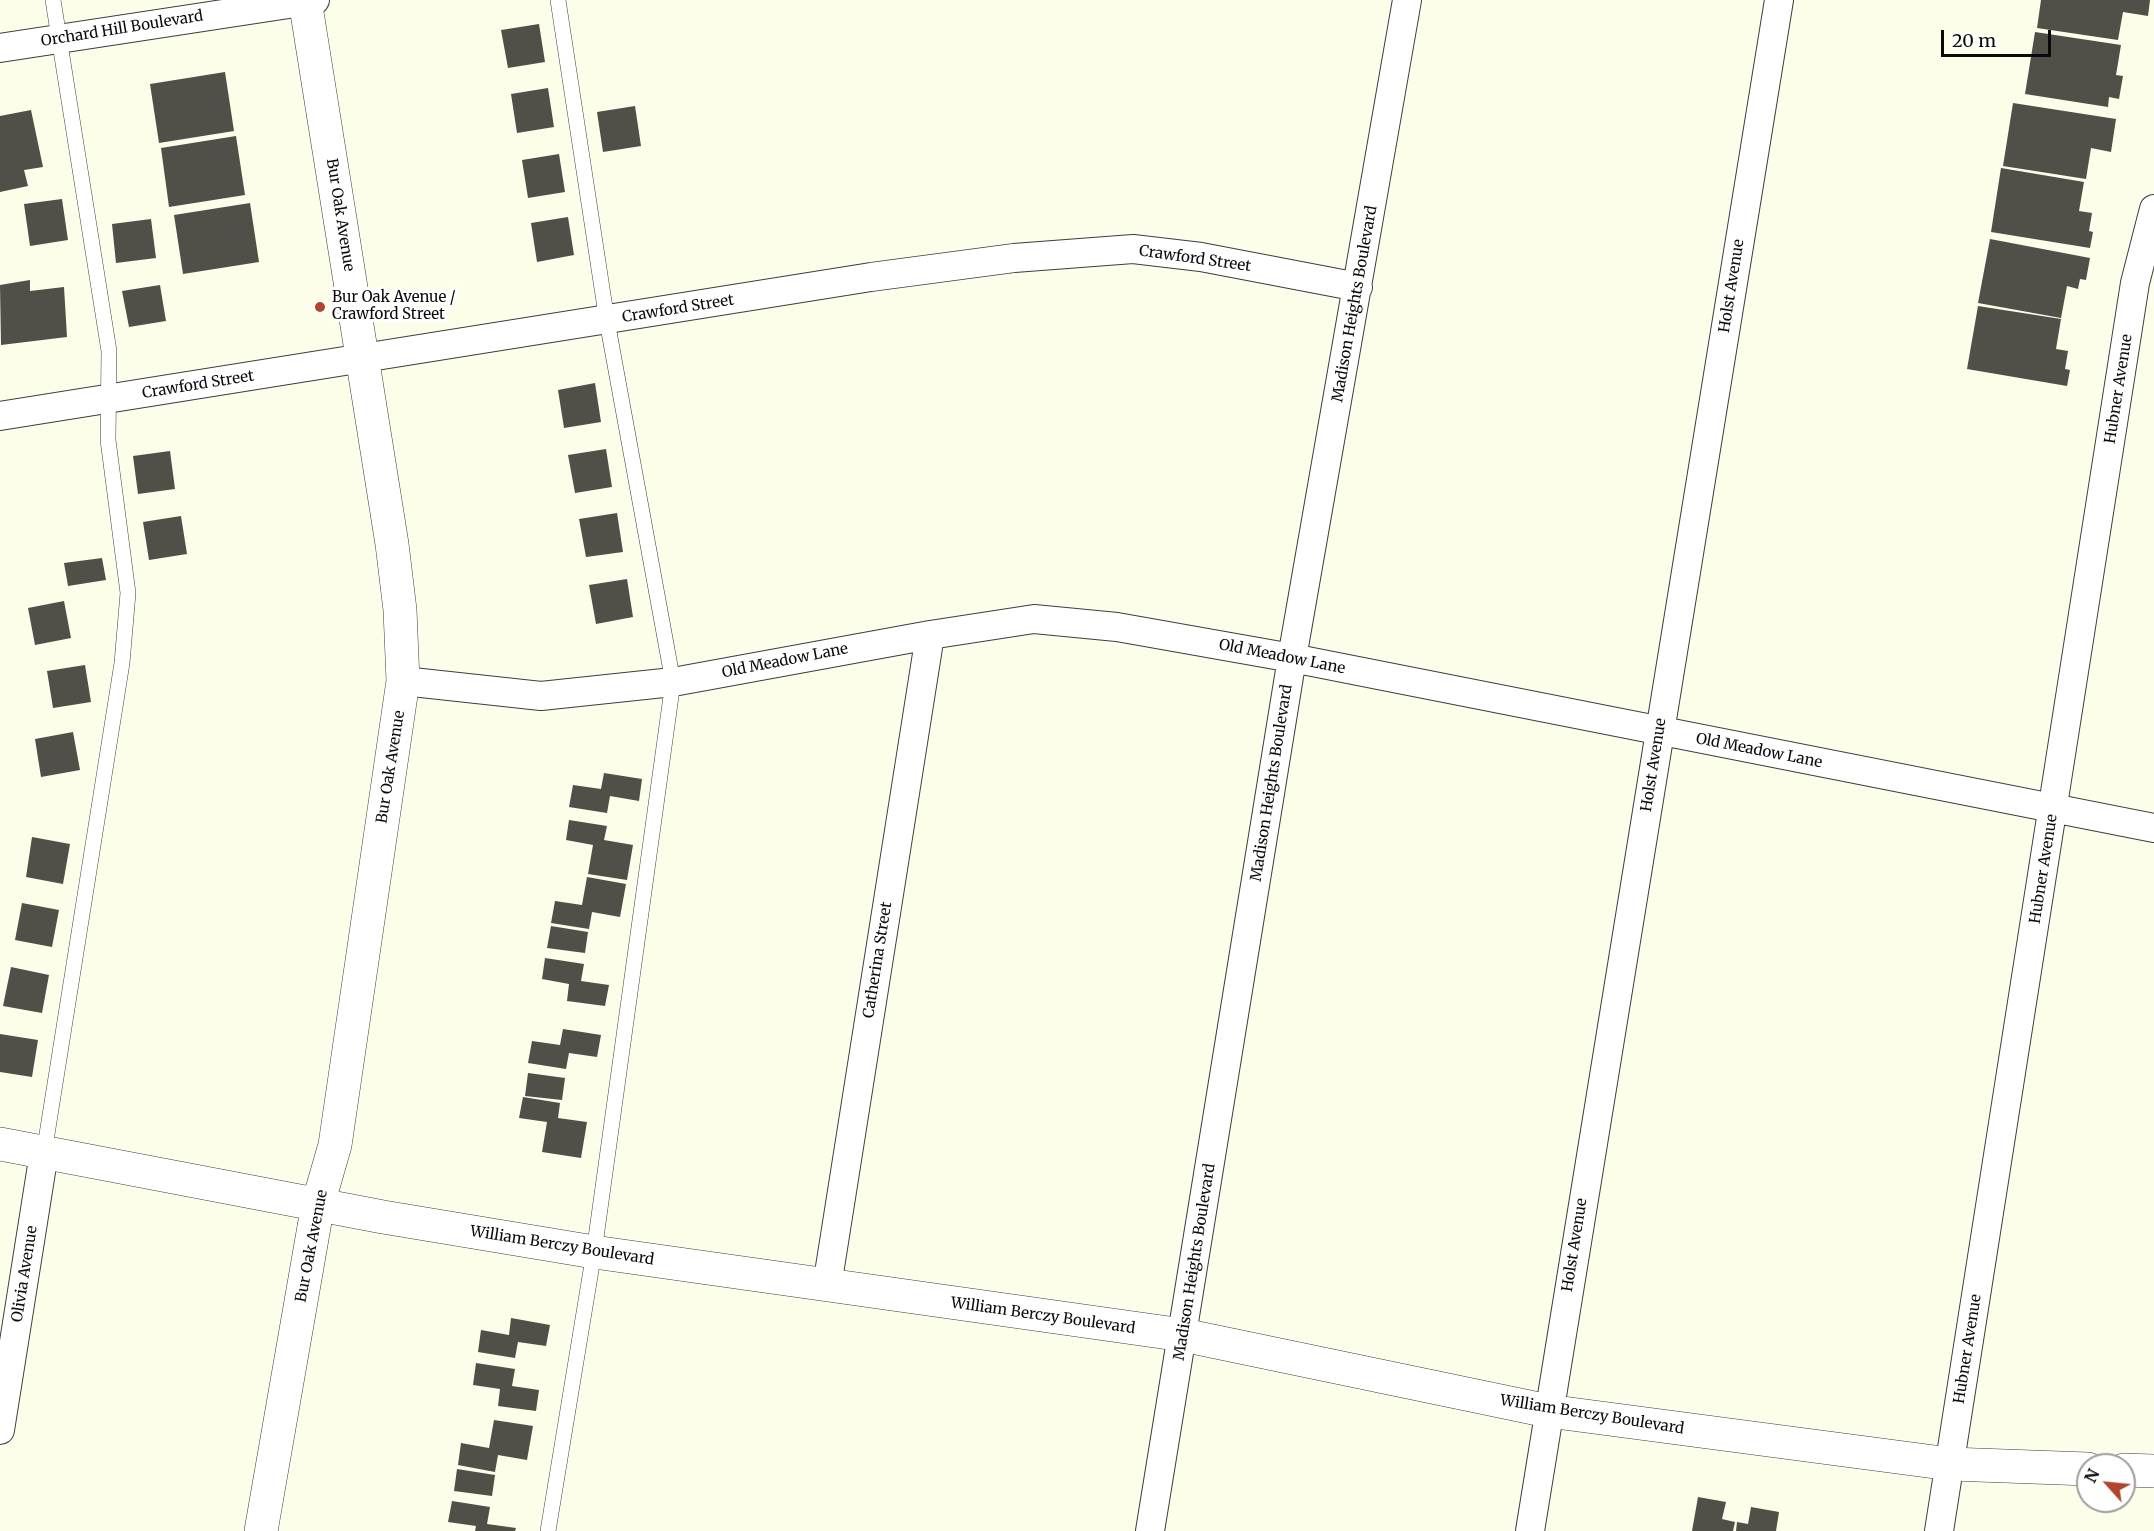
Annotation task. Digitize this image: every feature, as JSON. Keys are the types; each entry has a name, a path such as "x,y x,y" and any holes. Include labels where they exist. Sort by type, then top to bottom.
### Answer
{"street":[{"name":"Orchard Hill Boulevard","path":"0,48 308,0"},
{"name":"Bur Oak Avenue","path":"261,1531 318,1204 335,1145 404,681 400,610 392,544 308,0"},
{"name":"Madison Heights Boulevard","path":"1150,1531 1293,658 1407,0"},
{"name":"Holst Avenue","path":"1530,1531 1779,0"},
{"name":"Hubner Avenue","path":"1939,1531 2135,283 2154,209"},
{"name":"Crawford Street","path":"0,416 363,360 435,346 607,321 871,277 1014,258 1133,249 1201,257 1358,287"},
{"name":"Old Meadow Lane","path":"404,681 541,696 672,682 930,634 1034,619 1117,627 1293,658 2154,828"},
{"name":"Catherina Street","path":"827,1286 930,634"},
{"name":"William Berczy Boulevard","path":"0,1144 318,1204 594,1252 1183,1335 1548,1411 1950,1464 2076,1469"},
{"name":"Olivia Avenue","path":"0,1430 44,1153"},
{"path":"2136,1470 2154,1471"}],"lane":[{"path":"44,1153 126,630 128,593 108,440 109,351 53,0"},
{"path":"548,1531 594,1252 672,682 607,321 558,0"}],"building":[{"path":"2041,0 2150,0 2148,16 2123,12 2118,40 2037,28"},
{"path":"539,24 545,62 508,68 501,30"},
{"path":"2035,32 2121,45 2116,75 2123,76 2119,99 2109,97 2108,107 2025,94"},
{"path":"225,72 234,131 159,143 150,84"},
{"path":"548,88 554,127 517,133 511,94"},
{"path":"2013,103 2116,119 2111,152 2091,148 2086,179 2003,166"},
{"path":"635,106 641,146 603,152 597,112"},
{"path":"31,110 43,167 24,170 28,186 0,192 0,116"},
{"path":"236,136 245,195 169,207 161,148"},
{"path":"559,154 565,192 528,198 522,160"},
{"path":"2001,168 2084,182 2079,211 2092,213 2089,231 2093,232 2090,248 1991,232"},
{"path":"62,199 68,240 30,246 24,204"},
{"path":"250,203 259,262 183,274 174,215"},
{"path":"568,217 574,255 537,262 531,223"},
{"path":"151,219 156,258 116,263 112,224"},
{"path":"1990,239 2090,258 2086,280 2080,279 2078,289 2067,286 2061,318 1978,303"},
{"path":"30,280 30,291 64,287 67,337 1,345 0,285"},
{"path":"160,285 166,321 129,327 122,291"},
{"path":"1978,306 2061,319 2056,349 2068,351 2065,369 2070,370 2067,386 1967,369"},
{"path":"595,383 601,422 564,428 558,390"},
{"path":"606,449 612,487 575,493 568,455"},
{"path":"170,451 175,489 138,494 133,456"},
{"path":"617,513 623,552 586,557 579,519"},
{"path":"181,516 187,554 149,560 143,522"},
{"path":"102,558 106,580 68,586 64,563"},
{"path":"627,579 633,617 596,624 589,585"},
{"path":"64,601 71,638 35,645 28,608"},
{"path":"85,665 91,702 53,708 47,671"},
{"path":"73,732 80,770 41,777 35,739"},
{"path":"604,773 642,779 639,801 610,796 607,813 569,807 573,785 601,789"},
{"path":"569,820 607,826 604,840 633,845 627,880 588,874 593,845 566,840"},
{"path":"32,837 70,844 63,884 26,877"},
{"path":"587,877 626,884 620,917 592,912 589,929 551,923 555,901 582,905"},
{"path":"22,903 59,910 52,947 15,940"},
{"path":"551,926 588,932 585,953 547,948"},
{"path":"545,958 584,964 581,981 609,985 605,1006 567,1001 569,984 542,979"},
{"path":"11,967 49,975 42,1013 3,1006"},
{"path":"563,1029 601,1035 597,1057 569,1053 566,1069 528,1063 532,1041 560,1045"},
{"path":"0,1034 38,1040 32,1077 0,1072"},
{"path":"528,1073 565,1078 562,1100 525,1096"},
{"path":"523,1097 560,1103 558,1118 587,1122 581,1158 542,1152 547,1122 519,1118"},
{"path":"511,1318 550,1325 546,1346 518,1342 515,1358 478,1352 481,1330 509,1335"},
{"path":"476,1363 515,1369 512,1386 539,1390 536,1411 498,1406 500,1389 473,1385"},
{"path":"494,1420 533,1426 527,1460 498,1455 495,1472 458,1465 461,1443 489,1448"},
{"path":"457,1469 495,1475 492,1496 454,1491"},
{"path":"1698,1497 1726,1502 1722,1519 1735,1522 1733,1531 1692,1531"},
{"path":"452,1501 490,1507 487,1524 516,1528 515,1531 475,1531 476,1526 448,1522"},
{"path":"1751,1507 1779,1512 1776,1531 1736,1531 1737,1522 1748,1524"}],"place":[{"name":"Bur Oak Avenue / Crawford Street","path":"320,307"}]}
